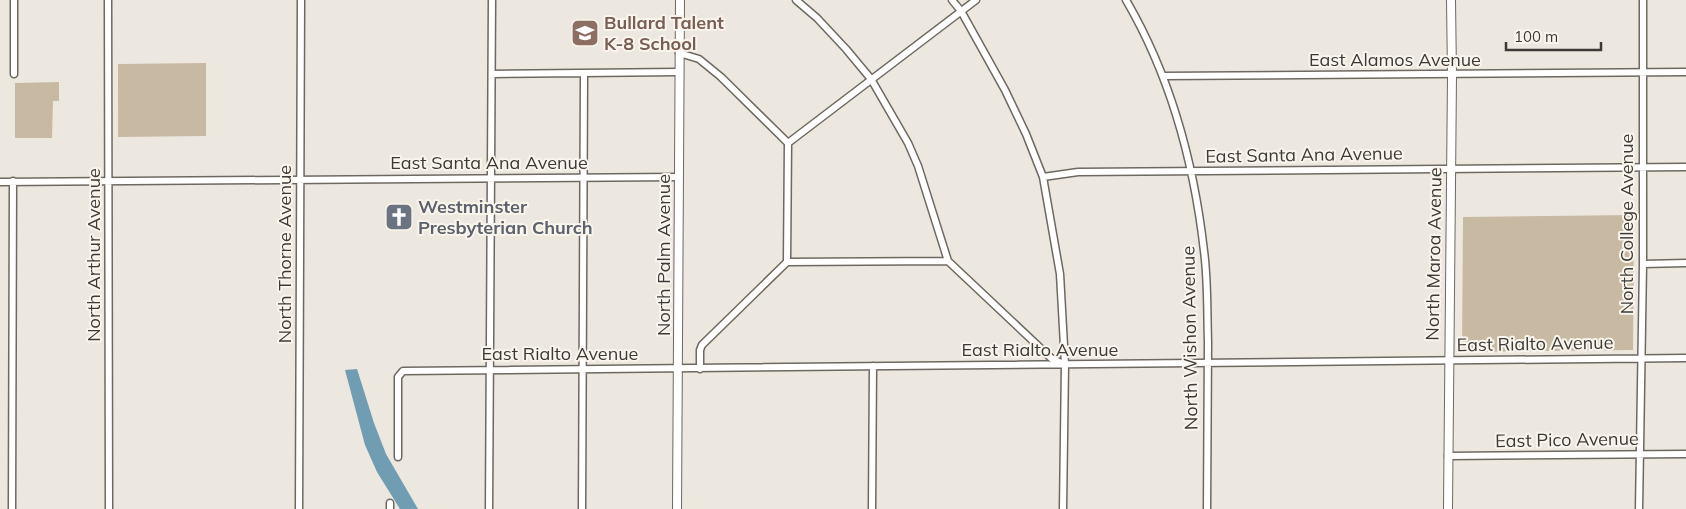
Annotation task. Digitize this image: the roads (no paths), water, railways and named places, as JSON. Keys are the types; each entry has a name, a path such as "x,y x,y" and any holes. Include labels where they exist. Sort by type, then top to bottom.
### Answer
{"main road":[{"name":"North Palm Avenue","path":"677,509 680,0"},
{"name":"North Maroa Avenue","path":"1448,509 1448,360 1451,266 1451,0"}],"street":[{"path":"14,0 14,74"},
{"name":"North Arthur Avenue","path":"108,0 109,509"},
{"name":"North Thorne Avenue","path":"299,509 301,0"},
{"path":"489,509 492,0"},
{"path":"796,0 846,48 871,79 908,143 918,166 948,261 1051,358 1065,364"},
{"path":"952,0 961,11 1005,90 1026,134 1043,177 1060,274 1065,364 1063,509"},
{"path":"788,142 976,0"},
{"name":"North Wishon Avenue","path":"1126,0 1144,31 1181,126 1205,253 1208,364 1207,509"},
{"name":"North College Avenue","path":"1639,509 1644,264 1643,0"},
{"path":"679,53 699,59 721,77 788,142 787,262"},
{"path":"492,74 679,72"},
{"name":"East Alamos Avenue","path":"1163,76 1686,72"},
{"path":"582,509 584,74"},
{"name":"East Santa Ana Avenue","path":"1043,177 1078,172 1686,167"},
{"name":"East Santa Ana Avenue","path":"0,182 679,177"},
{"path":"12,509 13,182"},
{"path":"700,369 700,350 702,345 787,262 948,261"},
{"path":"1644,264 1686,263"},
{"name":"East Rialto Avenue","path":"398,457 398,377 403,371 1686,358"},
{"path":"872,509 873,366"},
{"name":"East Pico Avenue","path":"1448,456 1686,454"}],"water":[{"path":"357,369 386,454 418,509 400,509 377,472 365,445 345,370"}],"place":[{"name":"Bullard Talent K-8 School","path":"585,33"},
{"name":"Westminster Presbyterian Church","path":"399,217"}]}
